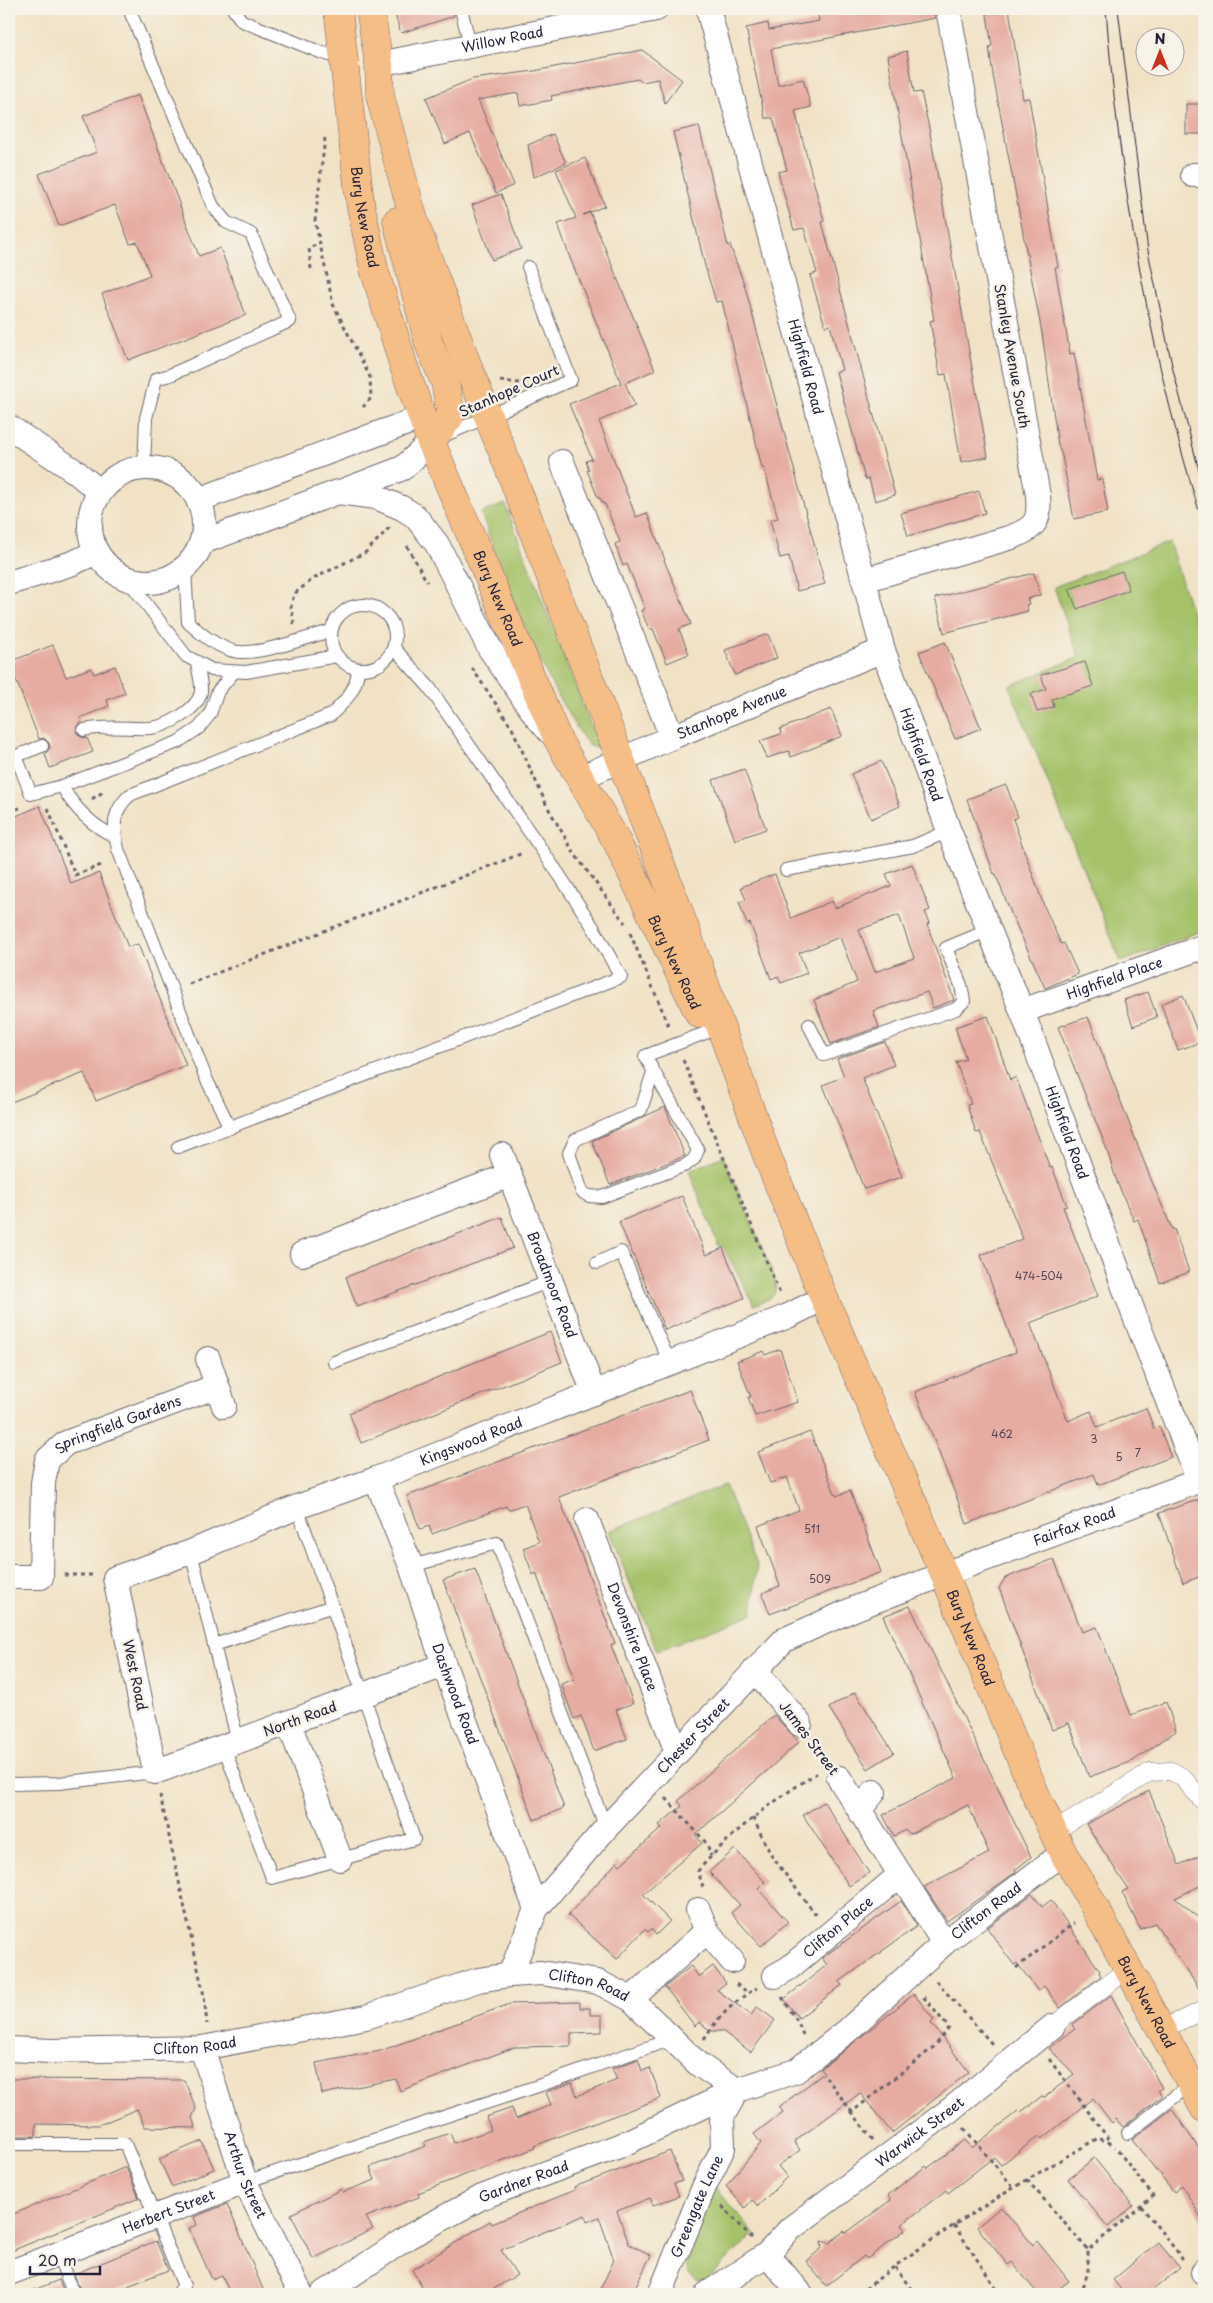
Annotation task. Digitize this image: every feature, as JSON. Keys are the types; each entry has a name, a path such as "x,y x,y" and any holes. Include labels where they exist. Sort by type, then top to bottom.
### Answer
{"highway":[{"name":"Bury New Road","path":"338,9 356,176 374,269 404,367 427,429 558,740 616,840 766,1153"},
{"name":"Bury New Road","path":"370,9 379,64 380,96 415,224 679,912 766,1153 824,1298 1058,1843 1095,1907 1204,2108"},
{"path":"383,107 380,156 429,344 445,382 451,414"},
{"path":"427,429 451,414 488,417"}],"street":[{"name":"Willow Road","path":"379,64 656,9"},
{"name":"Highfield Road","path":"708,9 883,650 949,832 1022,1011 1134,1314 1201,1480"},
{"name":"Stanley Avenue South","path":"864,580 1012,537 1032,527 1038,517 1038,495 948,9"},
{"path":"9,428 76,472 100,492"},
{"path":"198,500 427,429"},
{"path":"202,542 403,468 427,429"},
{"path":"562,462 672,737"},
{"path":"144,468 161,470 176,476 189,486 198,500 203,514 202,542 195,556 185,568 168,578 148,582 128,580 110,568 96,552 91,537 90,521 93,506 100,492 112,480 127,472 144,468"},
{"path":"338,492 376,497 415,516 437,544 490,649 536,716 558,740"},
{"path":"9,583 43,573 96,552"},
{"name":"Stanhope Avenue","path":"580,778 672,737 883,650"},
{"name":"Highfield Place","path":"1022,1011 1203,947 1204,951"},
{"name":"Broadmoor Road","path":"302,1254 331,1233 506,1165 594,1393"},
{"name":"Kingswood Road","path":"115,1578 191,1552 297,1507 376,1479 670,1363 788,1316 824,1298"},
{"name":"Springfield Gardens","path":"41,1576 43,1484 47,1460 66,1443 221,1396 208,1359"},
{"name":"Dashwood Road","path":"376,1479 411,1566 444,1665 536,1909"},
{"name":"Fairfax Road","path":"944,1574 1201,1480"},
{"name":"Devonshire Place","path":"587,1520 677,1752"},
{"name":"Chester Street","path":"510,1975 536,1909 606,1828 784,1640 856,1608 944,1574"},
{"path":"9,1577 41,1576"},
{"name":"West Road","path":"115,1578 155,1772"},
{"name":"North Road","path":"155,1772 444,1665"},
{"name":"James Street","path":"755,1670 800,1724"},
{"path":"289,1723 340,1859"},
{"path":"1058,1843 1140,1776 1150,1772 1171,1771 1182,1777 1204,1802"},
{"name":"James Street","path":"835,1772 867,1801 900,1875 944,1943"},
{"name":"Clifton Road","path":"9,2049 51,2051 202,2048 366,2017 478,1980 541,1973 598,1982 631,1999 693,2059 737,2090 796,2071 847,2031 913,1970 1058,1843"},
{"name":"Clifton Place","path":"773,1979 789,1968 900,1875"},
{"path":"631,1999 702,1920 732,1961"},
{"name":"Warwick Street","path":"707,2294 767,2254 790,2229 950,2110 1035,2040 1128,1968"},
{"path":"1162,2029 1204,2010"},
{"name":"Arthur Street","path":"202,2048 245,2182 302,2294"},
{"name":"Greengate Lane","path":"660,2294 704,2188 723,2148 722,2118 737,2090"},
{"name":"Gardner Road","path":"323,2294 408,2237 482,2197 619,2146 737,2090"},
{"name":"Herbert Street","path":"9,2273 245,2182"},
{"path":"767,2254 801,2294"}],"lane":[{"path":"129,9 213,206 226,222 251,234 290,321 170,375 156,379 146,418 144,468"},
{"path":"233,9 242,22 345,60"},
{"path":"461,9 470,45"},
{"name":"Stanhope Court","path":"427,429 488,417 571,380 528,267"},
{"path":"185,568 185,601 188,622 208,639 232,651 260,651 331,631"},
{"path":"128,580 186,656 212,670 233,673 261,670 317,658 336,656"},
{"path":"356,605 369,605 382,610 390,618 396,631 394,648 382,664 369,670 358,670 345,664 336,656 332,648 331,631 336,619 344,610 356,605"},
{"path":"178,1148 622,977 593,927 540,847 429,687 394,648"},
{"path":"84,730 97,727 152,728 182,716 196,703 201,693 197,662"},
{"path":"230,1128 205,1076 118,849 115,836 115,814 122,802 130,795 331,714 350,696 357,684 358,670"},
{"path":"42,746 16,756 29,800 189,736 199,728 210,714 218,691 233,673"},
{"path":"62,786 68,798 101,830 115,836"},
{"path":"786,870 913,846 949,832"},
{"path":"809,1025 824,1055 956,1009 964,1001 946,948 989,930"},
{"path":"653,1072 641,1110 575,1140 569,1153 582,1192 589,1196 602,1197 686,1165 694,1159 698,1150 645,1056 708,1032"},
{"path":"598,1263 621,1252 670,1363"},
{"path":"334,1362 551,1281"},
{"path":"191,1552 214,1645 231,1744 272,1878 414,1839 362,1696 333,1606 297,1507"},
{"path":"411,1566 497,1543 606,1828"},
{"path":"214,1645 333,1606"},
{"path":"9,1784 59,1784 155,1772"},
{"path":"245,2182 538,2086 672,2039"},
{"path":"1128,2133 1192,2084"},
{"path":"9,2144 125,2144 184,2286 177,2294"},
{"path":"57,2254 74,2294"}],"path":[{"path":"325,135 315,220 333,304 370,377 371,398 363,407"},
{"path":"311,269 309,248 320,243"},
{"path":"9,812 29,800"},
{"path":"44,800 75,875 112,861"},
{"path":"173,990 540,847"},
{"path":"41,1576 88,1574 115,1578"},
{"name":"James Street","path":"800,1724 835,1772"},
{"path":"155,1772 204,1996 207,2024"},
{"path":"702,1920 712,1898 704,1888 698,1872 711,1856 753,1818 786,1792 835,1772"},
{"path":"653,1778 662,1793 706,1844 711,1856"},
{"path":"753,1818 771,1855 815,1914 831,1932"},
{"path":"1016,1968 1095,1907"},
{"path":"913,1970 1007,2063"},
{"path":"852,2112 935,2046 949,2028 913,1970"},
{"path":"693,2059 715,2022 747,1994 773,1979 798,2022 812,2058 886,2158"},
{"path":"1035,2040 1154,2196 1088,2250"},
{"path":"950,2110 1014,2188"},
{"path":"859,2294 954,2225 1098,2138 1113,2144"},
{"path":"1027,2180 1088,2250 1088,2273 1079,2294"},
{"path":"704,2188 767,2254"},
{"path":"1141,2206 1179,2254 1197,2269"},
{"path":"954,2225 1000,2294"},
{"path":"895,2267 915,2294"}],"green space":[{"path":"505,504 599,748 589,746 556,692 541,663 503,573 481,513"},
{"path":"1169,542 1204,650 1204,930 1121,962 1009,686 1079,657 1054,587"},
{"path":"723,1156 774,1276 776,1288 773,1296 754,1305 723,1246 719,1247 689,1171"},
{"path":"725,1485 757,1565 752,1614 657,1651 609,1531"},
{"path":"714,2184 754,2234 705,2281 697,2281 689,2274 686,2266"}],"building":[{"path":"393,9 453,9 454,16 401,33"},
{"path":"843,9 934,9 935,18 771,49 778,85 803,79 811,107 795,111 824,221 822,222 895,495 875,501 869,479 865,479 836,372 842,370 830,325 825,326 810,275 817,273 804,228 794,230 778,172 787,170 773,118 765,118 746,28 768,23 769,30 819,21 818,14"},
{"path":"986,9 1009,9 1023,99 1029,98 1058,267 1055,267 1070,354 1074,353 1097,480 1102,479 1108,512 1074,519 1062,456 1058,445 1042,333 993,75 989,47 992,46"},
{"path":"642,50 682,80 665,103 658,79 642,82 638,79 551,96 552,100 520,106 518,93 478,100 514,185 496,193 470,133 445,144 426,98 473,79 534,71"},
{"path":"907,51 914,93 921,92 929,128 988,457 961,462 946,374 940,375 930,321 934,320 888,56"},
{"path":"138,95 199,256 220,248 246,315 128,360 102,294 150,275 137,242 130,244 115,205 59,226 39,174 97,152 83,116"},
{"path":"1186,104 1204,104 1204,134 1186,134"},
{"path":"699,126 728,246 730,245 745,287 825,584 797,591 789,556 780,558 770,520 778,518 764,468 762,468 722,301 716,302 705,266 673,132"},
{"path":"553,134 566,163 534,177 528,145"},
{"path":"585,158 605,206 590,212 655,370 625,383 635,406 599,421 636,517 647,513 664,560 691,624 679,629 689,654 667,663 653,629 649,629 641,610 645,609 627,564 623,566 615,544 620,542 605,504 598,498 587,470 589,470 586,461 592,459 569,404 621,383 558,224 576,218 556,170"},
{"path":"501,194 521,249 492,260 472,205"},
{"path":"979,491 985,513 908,536 901,513"},
{"path":"1122,571 1129,590 1077,609 1069,589"},
{"path":"1034,573 1040,595 1027,599 1029,604 1026,605 1028,611 944,633 935,598"},
{"path":"768,634 777,658 735,675 725,650"},
{"path":"945,642 981,728 955,739 919,652"},
{"path":"53,645 66,677 91,668 94,674 115,666 125,693 107,700 109,706 80,718 81,722 76,732 81,737 87,738 93,752 50,768 45,754 50,748 49,743 44,738 39,739 9,662"},
{"path":"1085,662 1093,686 1052,699 1054,707 1037,712 1031,694 1046,689 1041,675"},
{"path":"831,709 842,736 791,757 789,751 767,758 760,741 781,734 780,729"},
{"path":"881,761 900,806 871,819 851,774"},
{"path":"744,769 766,829 735,840 713,780"},
{"path":"1006,785 1018,817 1013,819 1044,906 1061,944 1064,943 1078,974 1045,988 994,874 967,799"},
{"path":"40,806 71,884 99,873 128,947 138,944 186,1065 96,1101 84,1073 9,1103 9,819"},
{"path":"912,864 930,910 925,912 930,923 927,924 954,1000 933,1008 927,992 873,1011 879,1027 831,1044 814,1000 857,982 840,937 799,953 807,973 781,983 778,976 771,979 750,923 747,924 739,902 746,900 741,887 775,874 791,918 832,901 835,908 891,886 886,874","holes":["899,915 914,958 875,972 859,930"]},
{"path":"1148,992 1157,1017 1133,1026 1124,1000"},
{"path":"1183,995 1201,1042 1178,1050 1161,1004"},
{"path":"988,1016 1010,1080 1016,1077 1050,1168 1052,1167 1067,1206 1063,1207 1098,1296 1030,1323 1068,1421 1091,1411 1097,1427 1146,1408 1154,1429 1159,1426 1171,1457 1098,1485 1094,1474 967,1524 915,1392 1016,1352 981,1255 1023,1239 980,1132 976,1133 967,1105 971,1104 956,1062 966,1059 955,1027"},
{"path":"1088,1017 1150,1177 1172,1229 1174,1229 1189,1272 1160,1283 1138,1219 1134,1221 1117,1182 1106,1147 1058,1027"},
{"path":"885,1042 894,1065 862,1078 902,1177 864,1189 823,1085 844,1076 837,1059"},
{"path":"665,1107 685,1156 610,1185 592,1141"},
{"path":"682,1196 706,1255 723,1248 744,1298 665,1330 619,1222"},
{"path":"502,1217 513,1248 357,1307 346,1277"},
{"path":"550,1332 562,1362 361,1443 349,1413"},
{"path":"780,1349 798,1402 755,1416 748,1397 751,1397 737,1361 764,1351 765,1355"},
{"path":"690,1390 709,1440 559,1497 615,1643 611,1645 633,1703 616,1710 627,1739 594,1751 581,1716 574,1719 561,1684 575,1679 536,1573 533,1575 523,1548 539,1542 525,1504 508,1510 506,1506 432,1534 429,1526 420,1529 407,1496"},
{"path":"810,1432 836,1496 850,1491 881,1572 770,1614 762,1593 780,1586 758,1526 799,1510 787,1477 770,1483 758,1452"},
{"path":"1204,1498 1204,1575 1183,1583 1159,1513"},
{"path":"1054,1559 1082,1632 1097,1627 1131,1715 1166,1702 1176,1731 1133,1761 1089,1777 1069,1723 1052,1730 999,1588 1005,1578"},
{"path":"475,1569 564,1808 534,1820 443,1580"},
{"path":"910,1606 1031,1857 1015,1870 1016,1872 947,1921 924,1887 989,1853 968,1805 910,1834 906,1830 894,1836 883,1815 956,1778 883,1616"},
{"path":"855,1692 894,1753 868,1769 829,1708"},
{"path":"774,1715 799,1742 695,1835 702,1843 643,1894 670,1921 656,1935 651,1929 648,1932 645,1929 617,1959 568,1915 617,1862 620,1865 662,1828 659,1825 682,1806 678,1801"},
{"path":"1149,1791 1179,1865 1204,1854 1204,1884 1175,1898 1204,1922 1204,1996 1155,1923 1140,1929 1122,1892 1128,1889 1086,1824"},
{"path":"824,1802 869,1873 849,1886 803,1815"},
{"path":"735,1849 765,1882 758,1889 788,1922 761,1946 731,1913 740,1905 709,1872"},
{"path":"1032,1894 1042,1907 1051,1900 1100,1971 1101,1976 1060,2008 1044,1986 1038,1991 1017,1963 1014,1965 987,1928"},
{"path":"901,1901 917,1926 839,1982 842,1985 799,2018 784,1999 827,1965 822,1958"},
{"path":"691,1966 699,1977 713,1966 726,1983 717,1990 751,2015 757,2007 775,2020 751,2052 722,2031 711,2031 699,2022 695,2026 665,1987"},
{"path":"914,1994 934,2020 931,2023 969,2072 892,2133 860,2093 794,2142 800,2150 778,2166 787,2177 758,2206 752,2200 745,2208 726,2186 761,2143 754,2134 783,2112 779,2107 824,2073 821,2069"},
{"path":"1111,1995 1162,2088 1158,2090 1162,2096 1123,2127 1116,2119 1112,2123 1093,2098 1042,2139 1039,2136 1001,2165 994,2157 948,2193 946,2190 901,2225 905,2230 867,2259 864,2256 826,2286 806,2261 822,2248 821,2241 829,2243 844,2231 846,2233 891,2200 888,2195 926,2166 928,2168 965,2140 972,2148 1019,2110 1021,2112 1042,2096 1045,2097 1074,2074 1049,2048 1075,2029 1072,2025"},
{"path":"580,2002 580,2008 590,2008 590,2015 602,2015 602,2032 571,2033 571,2046 515,2047 400,2091 396,2079 322,2094 316,2063 380,2051 510,2004"},
{"path":"638,2059 642,2071 650,2068 661,2098 534,2146 535,2148 418,2193 419,2197 366,2217 373,2229 313,2259 291,2214 342,2189 343,2192 375,2180 370,2167 426,2146 424,2142 450,2133 454,2143 491,2130 486,2117 512,2108 516,2119 551,2105 546,2092 572,2083 577,2096 617,2080 612,2069"},
{"path":"9,2079 184,2080 196,2108 192,2118 196,2128 145,2127 137,2109 99,2125 36,2124 36,2136 9,2136"},
{"path":"1172,2109 1204,2156 1204,2223 1182,2185 1174,2192 1132,2140"},
{"path":"202,2141 214,2169 172,2187 159,2159"},
{"path":"670,2151 682,2181 674,2184 679,2196 653,2205 650,2198 617,2211 629,2244 651,2255 632,2294 598,2294 614,2260 599,2217 587,2222 585,2215 501,2250 517,2275 485,2294 427,2294 412,2270 490,2221 492,2224 575,2190 574,2187"},
{"path":"1094,2158 1133,2206 1108,2227 1068,2179"},
{"path":"126,2167 139,2198 9,2252 9,2216"},
{"path":"227,2204 265,2294 230,2294 222,2275 212,2279 189,2228 197,2225 194,2217"},
{"path":"1001,2207 1033,2245 1037,2241 1069,2281 1052,2294 1038,2294 1012,2262 1008,2265 977,2227"},
{"path":"156,2241 168,2270 108,2294 82,2294 74,2274"},
{"path":"1158,2242 1180,2268 1148,2294 1125,2294 1113,2280"},
{"path":"59,2280 65,2294 26,2294 26,2293"}],"tram line":[{"path":"1106,9 1119,140 1140,271 1168,400 1204,527"},
{"path":"1118,9 1148,251 1173,370 1204,490"}]}
